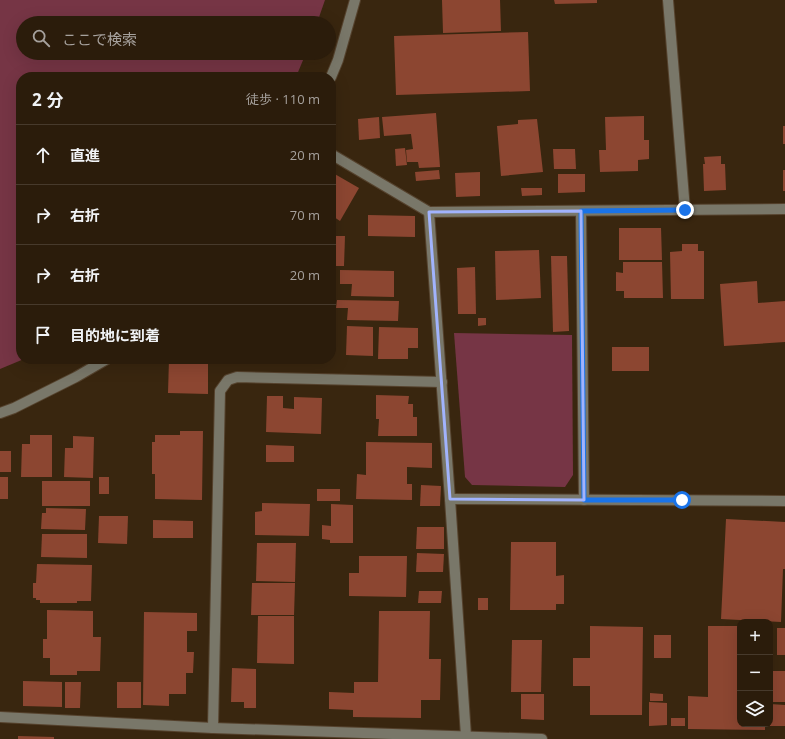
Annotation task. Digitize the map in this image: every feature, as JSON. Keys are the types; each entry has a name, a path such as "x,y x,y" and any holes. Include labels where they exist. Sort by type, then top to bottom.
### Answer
{"street":[{"path":"333,72 338,60 355,0"},
{"path":"668,0 685,210"},
{"path":"336,157 428,212 785,209"},
{"path":"581,211 584,500"},
{"path":"428,212 442,382 466,736"},
{"path":"0,413 14,408 98,364"},
{"path":"214,728 220,391 228,380 237,377 442,382"},
{"path":"450,499 785,501"},
{"path":"0,717 214,728 542,739"}],"highlighted area":[{"path":"581,211 584,500 450,499 429,212"}],"shaded area":[{"path":"0,0 325,0 319,16 16,16 16,60 303,60 298,72 16,72 16,362 0,369"},
{"path":"454,333 572,335 573,475 565,487 472,485 465,477"}],"building":[{"path":"442,0 500,0 501,31 443,33"},
{"path":"554,0 597,0 597,3 555,4"},
{"path":"528,32 530,91 396,95 394,36"},
{"path":"436,113 440,167 419,168 418,162 407,162 406,150 413,149 411,134 384,136 382,117"},
{"path":"644,116 644,140 649,140 649,159 638,160 638,171 600,172 599,150 606,150 605,117"},
{"path":"379,117 380,138 359,140 358,119"},
{"path":"537,119 543,172 501,176 497,126 518,124 518,120"},
{"path":"783,126 785,126 785,144 783,144"},
{"path":"405,148 407,165 396,166 395,149"},
{"path":"553,149 575,149 576,169 554,169"},
{"path":"721,156 721,164 725,164 726,190 704,191 704,157"},
{"path":"439,170 440,179 416,181 415,172"},
{"path":"783,170 785,170 785,191 783,191"},
{"path":"480,172 480,196 456,197 455,173"},
{"path":"558,174 585,174 585,192 558,193"},
{"path":"336,175 359,188 340,221 336,218"},
{"path":"521,188 542,188 542,195 522,196"},
{"path":"368,215 415,216 415,237 368,236"},
{"path":"619,228 661,228 662,260 619,260"},
{"path":"336,236 345,236 344,266 336,266"},
{"path":"682,244 698,244 698,251 704,251 704,299 671,299 670,252 682,251"},
{"path":"539,250 541,298 496,300 495,251"},
{"path":"551,256 567,256 569,331 553,332"},
{"path":"623,262 662,262 663,298 624,298 624,291 616,291 616,272 623,273"},
{"path":"475,267 476,314 458,314 457,268"},
{"path":"340,270 394,271 394,297 351,296 352,284 340,284"},
{"path":"757,281 758,303 785,301 785,342 724,346 720,284"},
{"path":"337,300 399,301 398,321 347,320 348,308 336,308"},
{"path":"478,318 486,318 486,325 478,326"},
{"path":"347,326 373,327 373,356 346,355"},
{"path":"379,327 418,328 418,348 408,348 408,359 378,359"},
{"path":"612,347 649,347 649,371 612,371"},
{"path":"169,364 208,364 208,394 168,393"},
{"path":"376,395 409,396 408,404 413,404 413,417 417,417 417,436 378,436 379,419 376,419"},
{"path":"267,396 283,396 283,408 294,409 294,397 322,398 321,434 266,432"},
{"path":"180,431 203,431 202,500 155,499 155,474 152,474 152,442 155,442 155,435 180,435"},
{"path":"30,435 52,435 52,477 21,477 22,444 30,444"},
{"path":"73,436 94,437 93,478 64,477 65,448 73,448"},
{"path":"366,442 432,443 432,468 407,467 407,484 412,484 412,500 356,499 357,474 366,475"},
{"path":"266,445 294,446 294,462 266,462"},
{"path":"0,451 11,451 11,472 0,472"},
{"path":"0,477 8,477 8,499 0,499"},
{"path":"99,477 109,477 109,494 99,494"},
{"path":"42,481 90,481 90,506 42,506"},
{"path":"421,485 441,486 440,506 420,506"},
{"path":"317,489 340,489 340,501 317,501"},
{"path":"262,503 310,504 309,536 255,535 255,512 262,511"},
{"path":"331,504 353,505 353,543 330,543 330,540 322,539 322,525 331,526"},
{"path":"46,508 86,509 85,530 41,529 42,513 46,513"},
{"path":"99,516 128,516 127,544 98,543"},
{"path":"726,519 785,522 785,569 783,569 781,622 773,622 773,619 721,619"},
{"path":"153,520 193,521 193,538 153,538"},
{"path":"417,527 444,527 444,549 416,549"},
{"path":"42,534 87,534 87,558 41,557"},
{"path":"511,542 556,542 556,576 564,575 564,604 556,604 556,610 510,610"},
{"path":"257,543 296,543 295,582 256,581"},
{"path":"417,553 444,554 443,572 416,572"},
{"path":"359,556 407,556 406,597 349,596 349,573 359,573"},
{"path":"37,564 92,565 91,601 77,601 77,603 40,603 40,600 33,598 33,583 36,583"},
{"path":"252,583 295,583 294,615 251,615"},
{"path":"419,591 442,591 441,603 418,603"},
{"path":"478,598 488,598 488,610 478,610"},
{"path":"47,610 93,611 93,637 101,637 100,671 77,671 77,675 50,675 50,658 43,658 43,639 47,639"},
{"path":"379,611 430,611 429,659 441,659 440,700 421,700 421,718 353,717 353,710 329,709 329,692 354,693 354,682 378,682"},
{"path":"144,612 197,613 197,631 187,631 187,652 194,652 193,673 186,673 186,694 169,694 169,706 143,705"},
{"path":"258,616 294,616 294,664 257,663"},
{"path":"590,626 643,627 642,715 590,715 590,686 573,686 573,658 590,658"},
{"path":"708,626 737,626 737,727 765,727 765,730 688,729 688,696 708,697"},
{"path":"777,628 785,628 785,655 777,655"},
{"path":"654,635 671,635 671,658 654,658"},
{"path":"512,640 542,640 541,692 511,692"},
{"path":"232,668 256,669 256,708 244,708 244,702 231,702"},
{"path":"773,671 785,671 785,702 773,702"},
{"path":"23,681 62,682 62,707 23,706"},
{"path":"65,682 81,682 80,708 65,708"},
{"path":"117,682 141,682 141,708 117,708"},
{"path":"650,693 663,694 663,701 650,701"},
{"path":"521,694 544,694 544,720 521,719"},
{"path":"649,702 667,703 667,725 649,726"},
{"path":"773,704 785,705 785,726 773,726"},
{"path":"671,718 685,718 685,726 671,726"},
{"path":"18,736 54,737 54,739 18,739"}],"route":[{"path":"682,500 584,500 581,211 685,210"}]}
